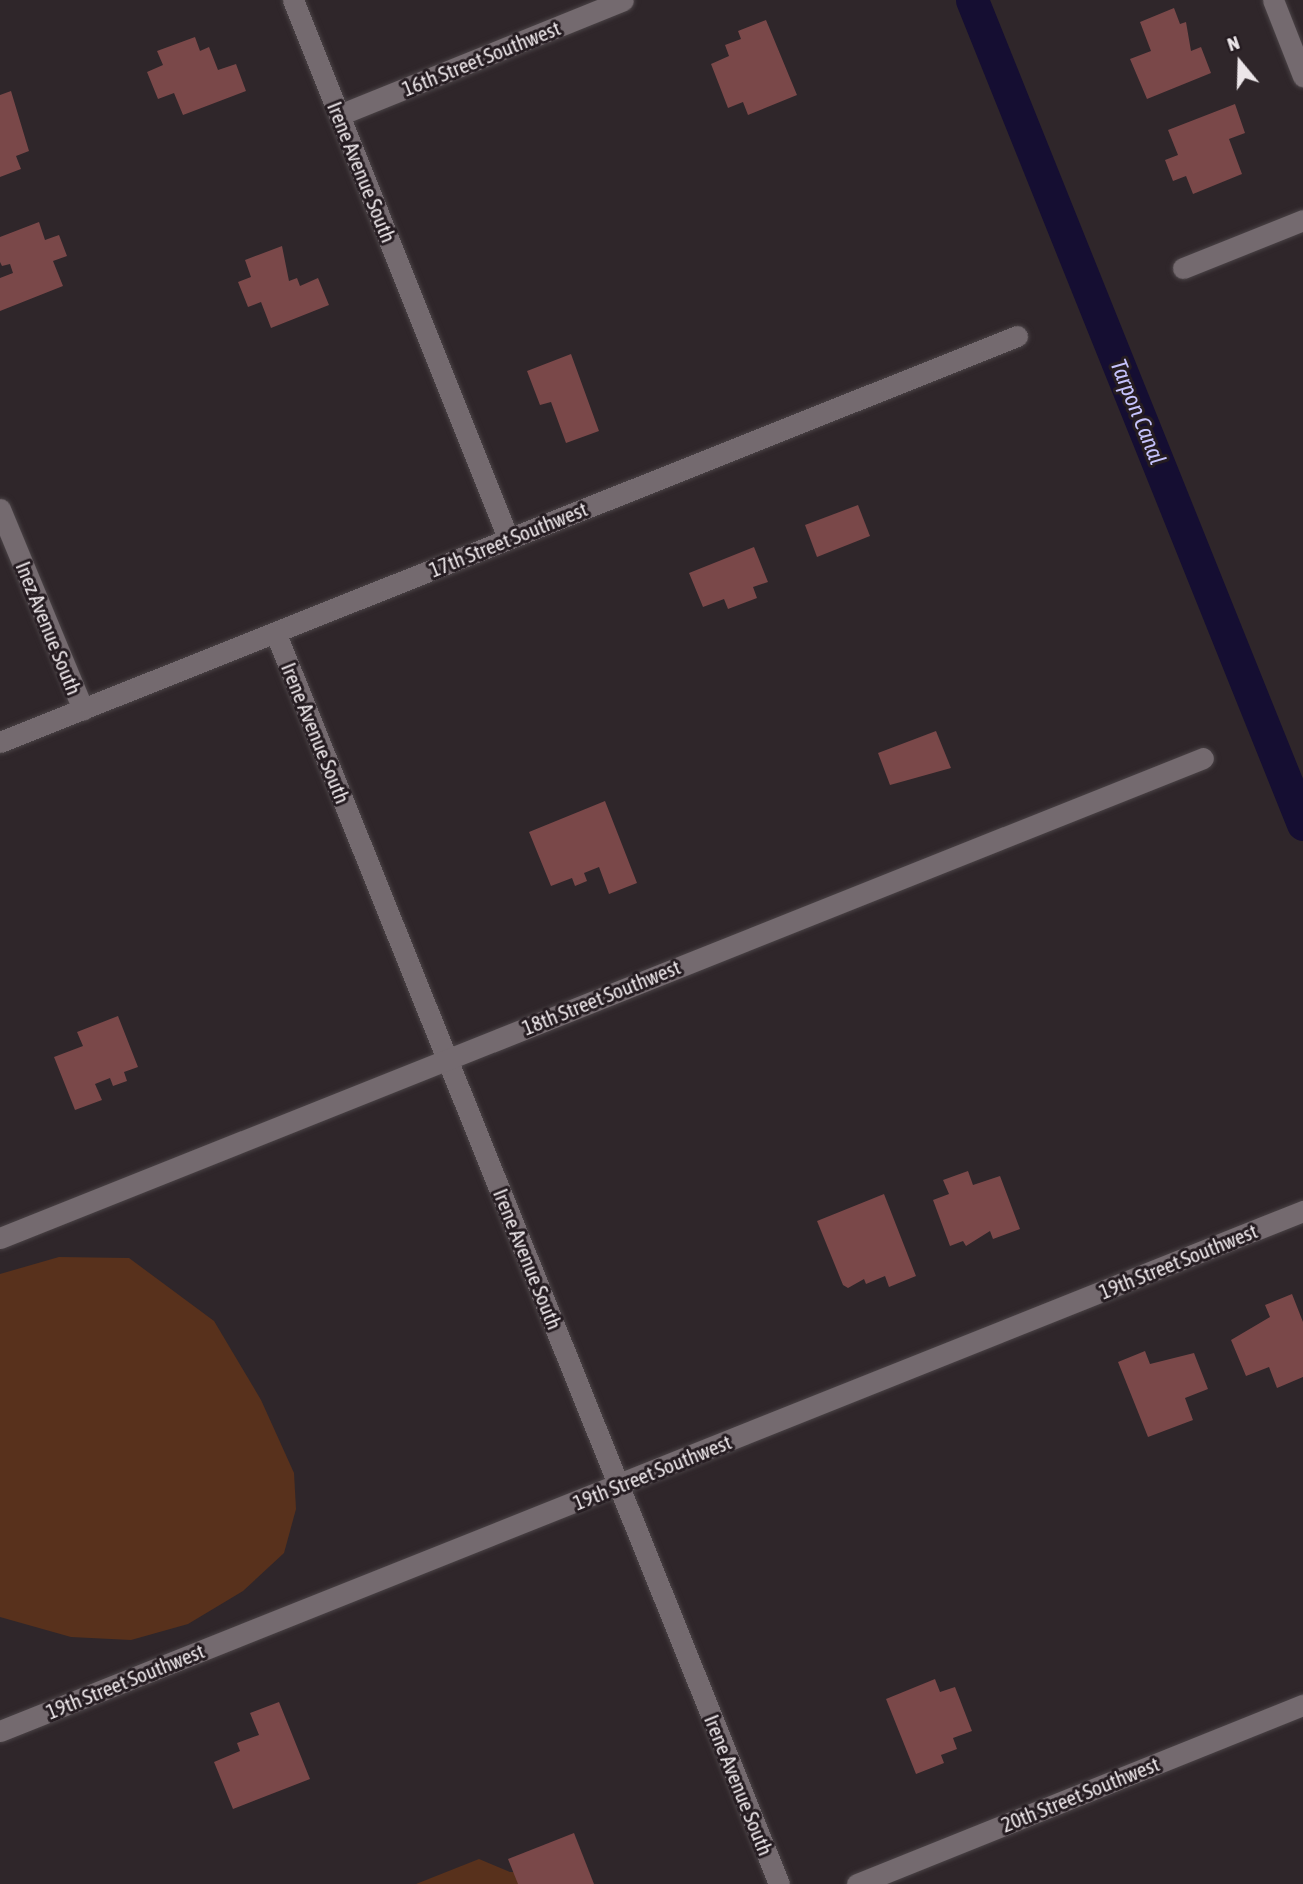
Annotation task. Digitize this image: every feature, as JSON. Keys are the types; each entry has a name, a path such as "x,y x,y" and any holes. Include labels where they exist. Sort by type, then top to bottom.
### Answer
{"street":[{"name":"Irene Avenue South","path":"293,0 508,538"},
{"name":"16th Street Southwest","path":"339,115 623,0"},
{"path":"1273,0 1303,76"},
{"path":"1183,268 1303,220"},
{"name":"17th Street Southwest","path":"0,742 1017,336"},
{"name":"Inez Avenue South","path":"0,509 83,709"},
{"name":"Irene Avenue South","path":"276,634 779,1884"},
{"name":"18th Street Southwest","path":"0,1238 1203,758"},
{"name":"19th Street Southwest","path":"0,1731 1303,1211"},
{"name":"20th Street Southwest","path":"857,1884 1303,1704"}],"shaded area":[{"path":"59,1257 129,1258 214,1321 261,1400 294,1473 296,1509 284,1553 243,1591 188,1624 131,1640 71,1637 0,1617 0,1274"},
{"path":"479,1859 510,1872 558,1873 592,1884 416,1884"}],"building":[{"path":"1174,8 1180,24 1186,22 1191,51 1201,47 1211,73 1147,99 1130,59 1151,51 1140,22"},
{"path":"766,20 797,95 748,115 743,102 728,108 711,64 729,56 725,45 741,39 738,31"},
{"path":"195,37 200,51 209,47 218,70 236,64 246,91 183,115 174,93 158,99 147,72 163,65 157,51"},
{"path":"11,91 29,151 16,156 21,169 0,177 0,95"},
{"path":"1235,104 1245,133 1229,139 1242,174 1193,194 1186,176 1173,181 1165,160 1178,155 1168,130"},
{"path":"39,222 45,240 59,235 67,256 53,261 63,286 0,311 0,278 13,273 10,264 2,266 0,262 0,237"},
{"path":"282,246 289,281 297,278 300,286 318,278 329,305 271,328 261,302 248,307 238,282 251,277 245,260"},
{"path":"571,354 599,431 566,443 551,402 540,405 527,371"},
{"path":"858,505 870,536 817,557 805,525"},
{"path":"754,547 768,582 753,587 757,598 728,609 724,599 703,607 689,573"},
{"path":"936,731 951,768 890,785 878,753"},
{"path":"605,801 637,883 609,894 599,867 584,873 587,881 575,886 572,878 551,886 529,832"},
{"path":"118,1016 138,1067 124,1072 127,1081 113,1086 110,1078 95,1084 102,1100 75,1110 54,1057 83,1046 77,1032"},
{"path":"968,1171 973,1185 1000,1176 1020,1229 993,1239 990,1231 966,1246 963,1241 950,1246 933,1200 949,1194 943,1180"},
{"path":"884,1194 916,1276 889,1287 885,1276 866,1284 864,1279 848,1288 843,1285 817,1221"},
{"path":"1292,1294 1303,1322 1303,1377 1277,1388 1269,1367 1246,1376 1231,1340 1270,1317 1265,1305"},
{"path":"1145,1351 1150,1364 1194,1353 1208,1389 1185,1398 1193,1420 1148,1437 1118,1362"},
{"path":"935,1679 940,1692 955,1687 972,1731 953,1738 957,1749 941,1755 944,1763 916,1774 886,1699"},
{"path":"279,1702 310,1779 233,1809 214,1762 240,1751 237,1743 259,1735 250,1713"},
{"path":"574,1833 594,1884 518,1884 508,1859"}],"waterway":[{"name":"Tarpon Canal","path":"972,0 1303,824"}]}
